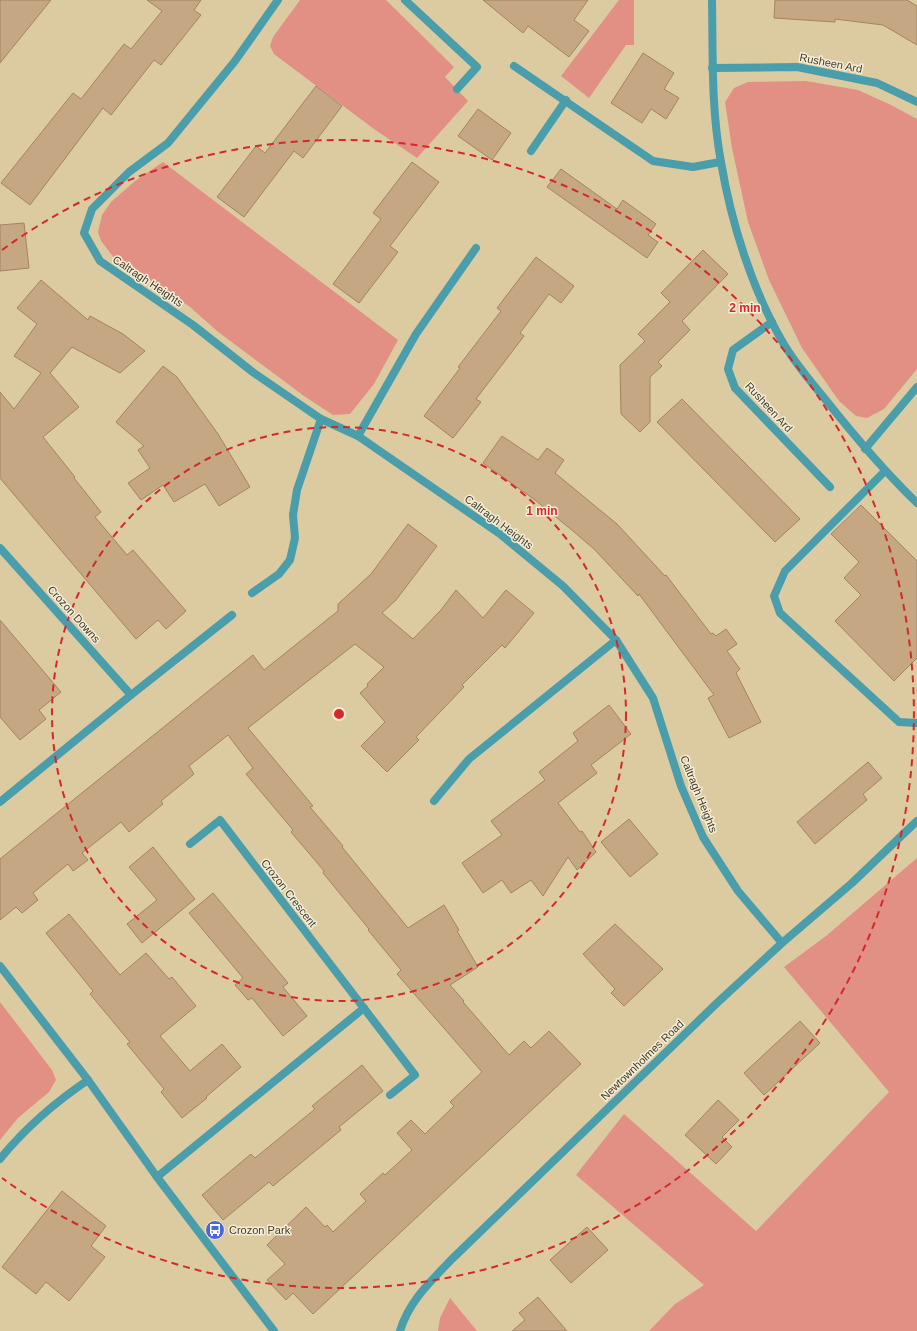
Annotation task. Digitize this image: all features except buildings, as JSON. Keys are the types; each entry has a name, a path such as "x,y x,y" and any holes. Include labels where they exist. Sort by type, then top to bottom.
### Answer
{"street":[{"name":"Caltragh Heights","path":"278,0 235,61 168,143 129,172 92,209 84,233 100,261 193,325 254,373 321,419 358,436 500,534 563,586 616,640 653,698 682,786 703,837 738,891 782,944"},
{"path":"405,0 477,67 457,89"},
{"path":"712,0 712,68 720,162 731,215 747,263 772,322 783,342 803,371 865,449 917,503"},
{"path":"514,66 566,100 653,161 693,167 720,162"},
{"name":"Rusheen Ard","path":"712,68 797,66 877,84 917,102"},
{"path":"531,151 566,100"},
{"path":"358,436 416,334 476,248"},
{"name":"Rusheen Ard","path":"772,322 733,350 728,369 735,388 830,487"},
{"path":"865,449 917,387"},
{"path":"252,593 279,574 290,560 295,538 292,515 297,490 321,419"},
{"path":"885,471 785,571 774,596 780,613 899,722 917,723"},
{"name":"Crozon Downs","path":"0,548 131,695"},
{"path":"0,802 232,615"},
{"path":"434,801 469,759 616,640"},
{"name":"Crozon Crescent","path":"190,844 220,820 415,1075 390,1095"},
{"name":"Newtownholmes Road","path":"400,1331 418,1295 452,1259 717,1003 852,883 917,821"},
{"path":"0,966 88,1080 157,1177 274,1331"},
{"path":"157,1177 364,1008"},
{"path":"0,1159 38,1118 88,1080"}],"shaded area":[{"path":"300,0 386,0 454,67 445,77 468,101 417,158 374,129 274,54 270,46 273,37"},
{"path":"619,0 634,0 634,45 626,45 589,98 561,76"},
{"path":"806,81 858,90 917,119 917,369 884,409 867,418 856,416 839,401 802,348 769,280 748,222 732,148 725,102 734,88 748,82"},
{"path":"163,162 398,340 374,384 350,414 333,415 304,396 217,331 190,307 152,281 118,263 101,241 98,232 102,215 111,202 135,181"},
{"path":"917,858 917,1331 649,1331 675,1304 704,1285 576,1175 624,1114 756,1231 889,1092 784,967 826,936"},
{"path":"0,1002 52,1070 56,1080 49,1092 18,1118 0,1140"},
{"path":"450,1298 477,1331 438,1331 440,1318"}],"place":[{"name":"Crozon Park","path":"215,1230"}]}
